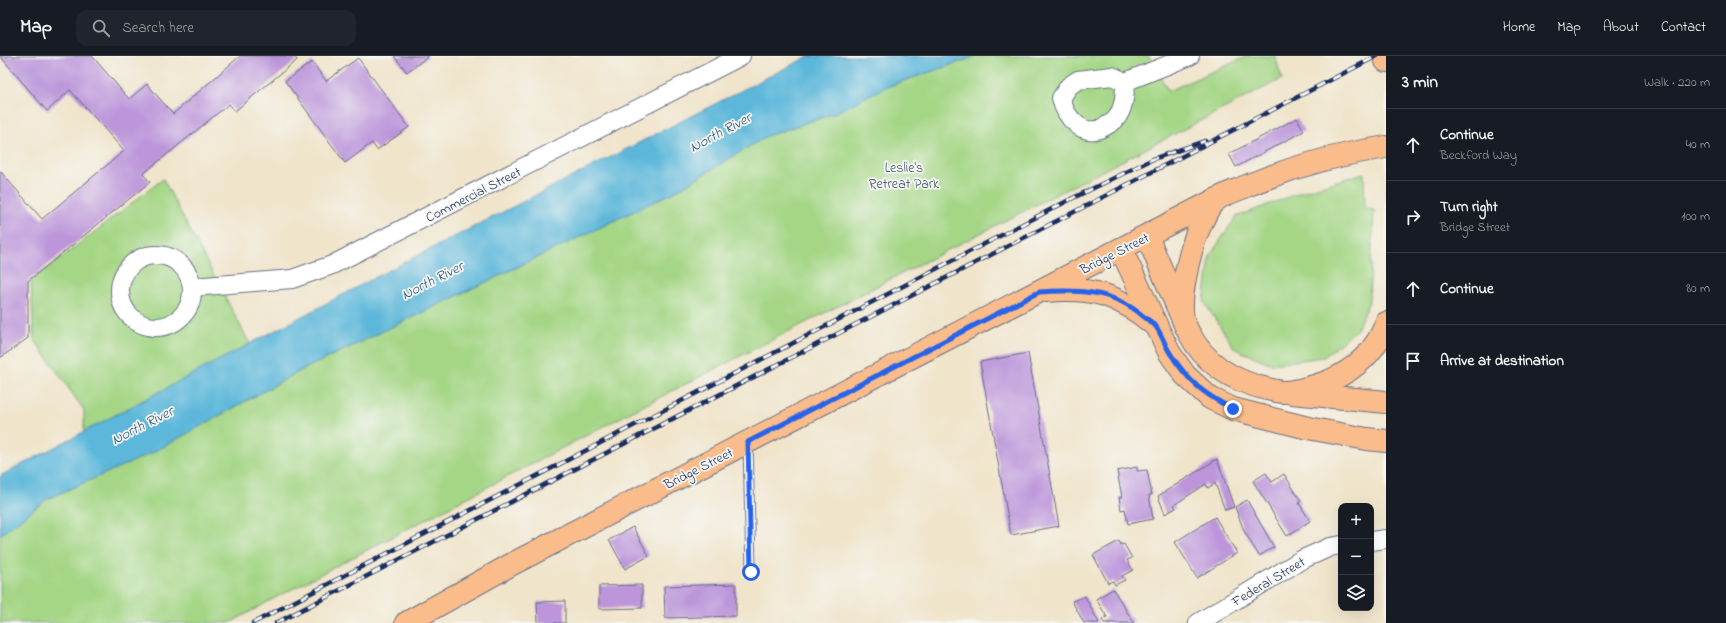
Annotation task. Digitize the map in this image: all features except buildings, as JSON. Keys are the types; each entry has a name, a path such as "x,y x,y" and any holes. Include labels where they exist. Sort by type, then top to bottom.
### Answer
{"main road":[{"path":"1385,56 1386,61"},
{"name":"Bridge Street","path":"406,623 514,563 1215,200 1267,177 1339,156 1386,147"},
{"path":"1183,320 1183,301 1189,259 1195,238 1215,200"},
{"path":"1147,236 1193,340 1210,362 1231,377 1257,386 1284,392 1386,402"},
{"path":"1121,249 1156,327 1169,352 1185,375 1210,398 1233,409 1308,428 1386,441"},
{"path":"1039,292 1066,290 1088,291 1111,297 1134,308 1156,327"},
{"path":"1284,392 1314,387 1336,378 1359,363 1370,353 1383,332 1386,323"}],"street":[{"name":"Commercial Street","path":"192,287 213,284 292,279 332,265 741,56"},
{"path":"1125,82 1190,56"},
{"path":"150,255 166,256 179,263 187,272 192,287 191,302 186,312 179,319 161,327 142,325 133,319 126,311 120,294 122,278 127,269 136,261 150,255"},
{"path":"1374,541 1386,539"},
{"name":"Federal Street","path":"1198,623 1301,560 1330,547 1338,546"}],"lane":[{"path":"748,442 751,572"}],"green space":[{"name":"Leslie's Retreat Park","path":"977,56 1149,56 1168,91 1248,56 1275,56 1282,79 637,409 273,599 230,623 0,623 0,535 47,499 84,482 84,410 34,339 31,281 163,179 250,344 97,425 96,477 152,453 300,371 674,192 767,136 835,113 883,88"},
{"path":"1364,173 1365,209 1374,210 1369,302 1357,329 1324,357 1272,364 1235,349 1204,302 1210,256 1236,217 1301,192"}],"water":[{"name":"North River","path":"809,56 977,56 883,88 835,113 767,136 674,192 300,371 152,453 47,499 0,535 0,476 395,267"}],"railway":[{"path":"276,623 1377,56"},
{"path":"253,623 1073,198 1153,159 1205,141"}],"route":[{"path":"751,572 748,442 1039,292 1066,290 1088,291 1111,297 1134,308 1156,327 1169,352 1185,375 1210,398 1233,409"}]}
